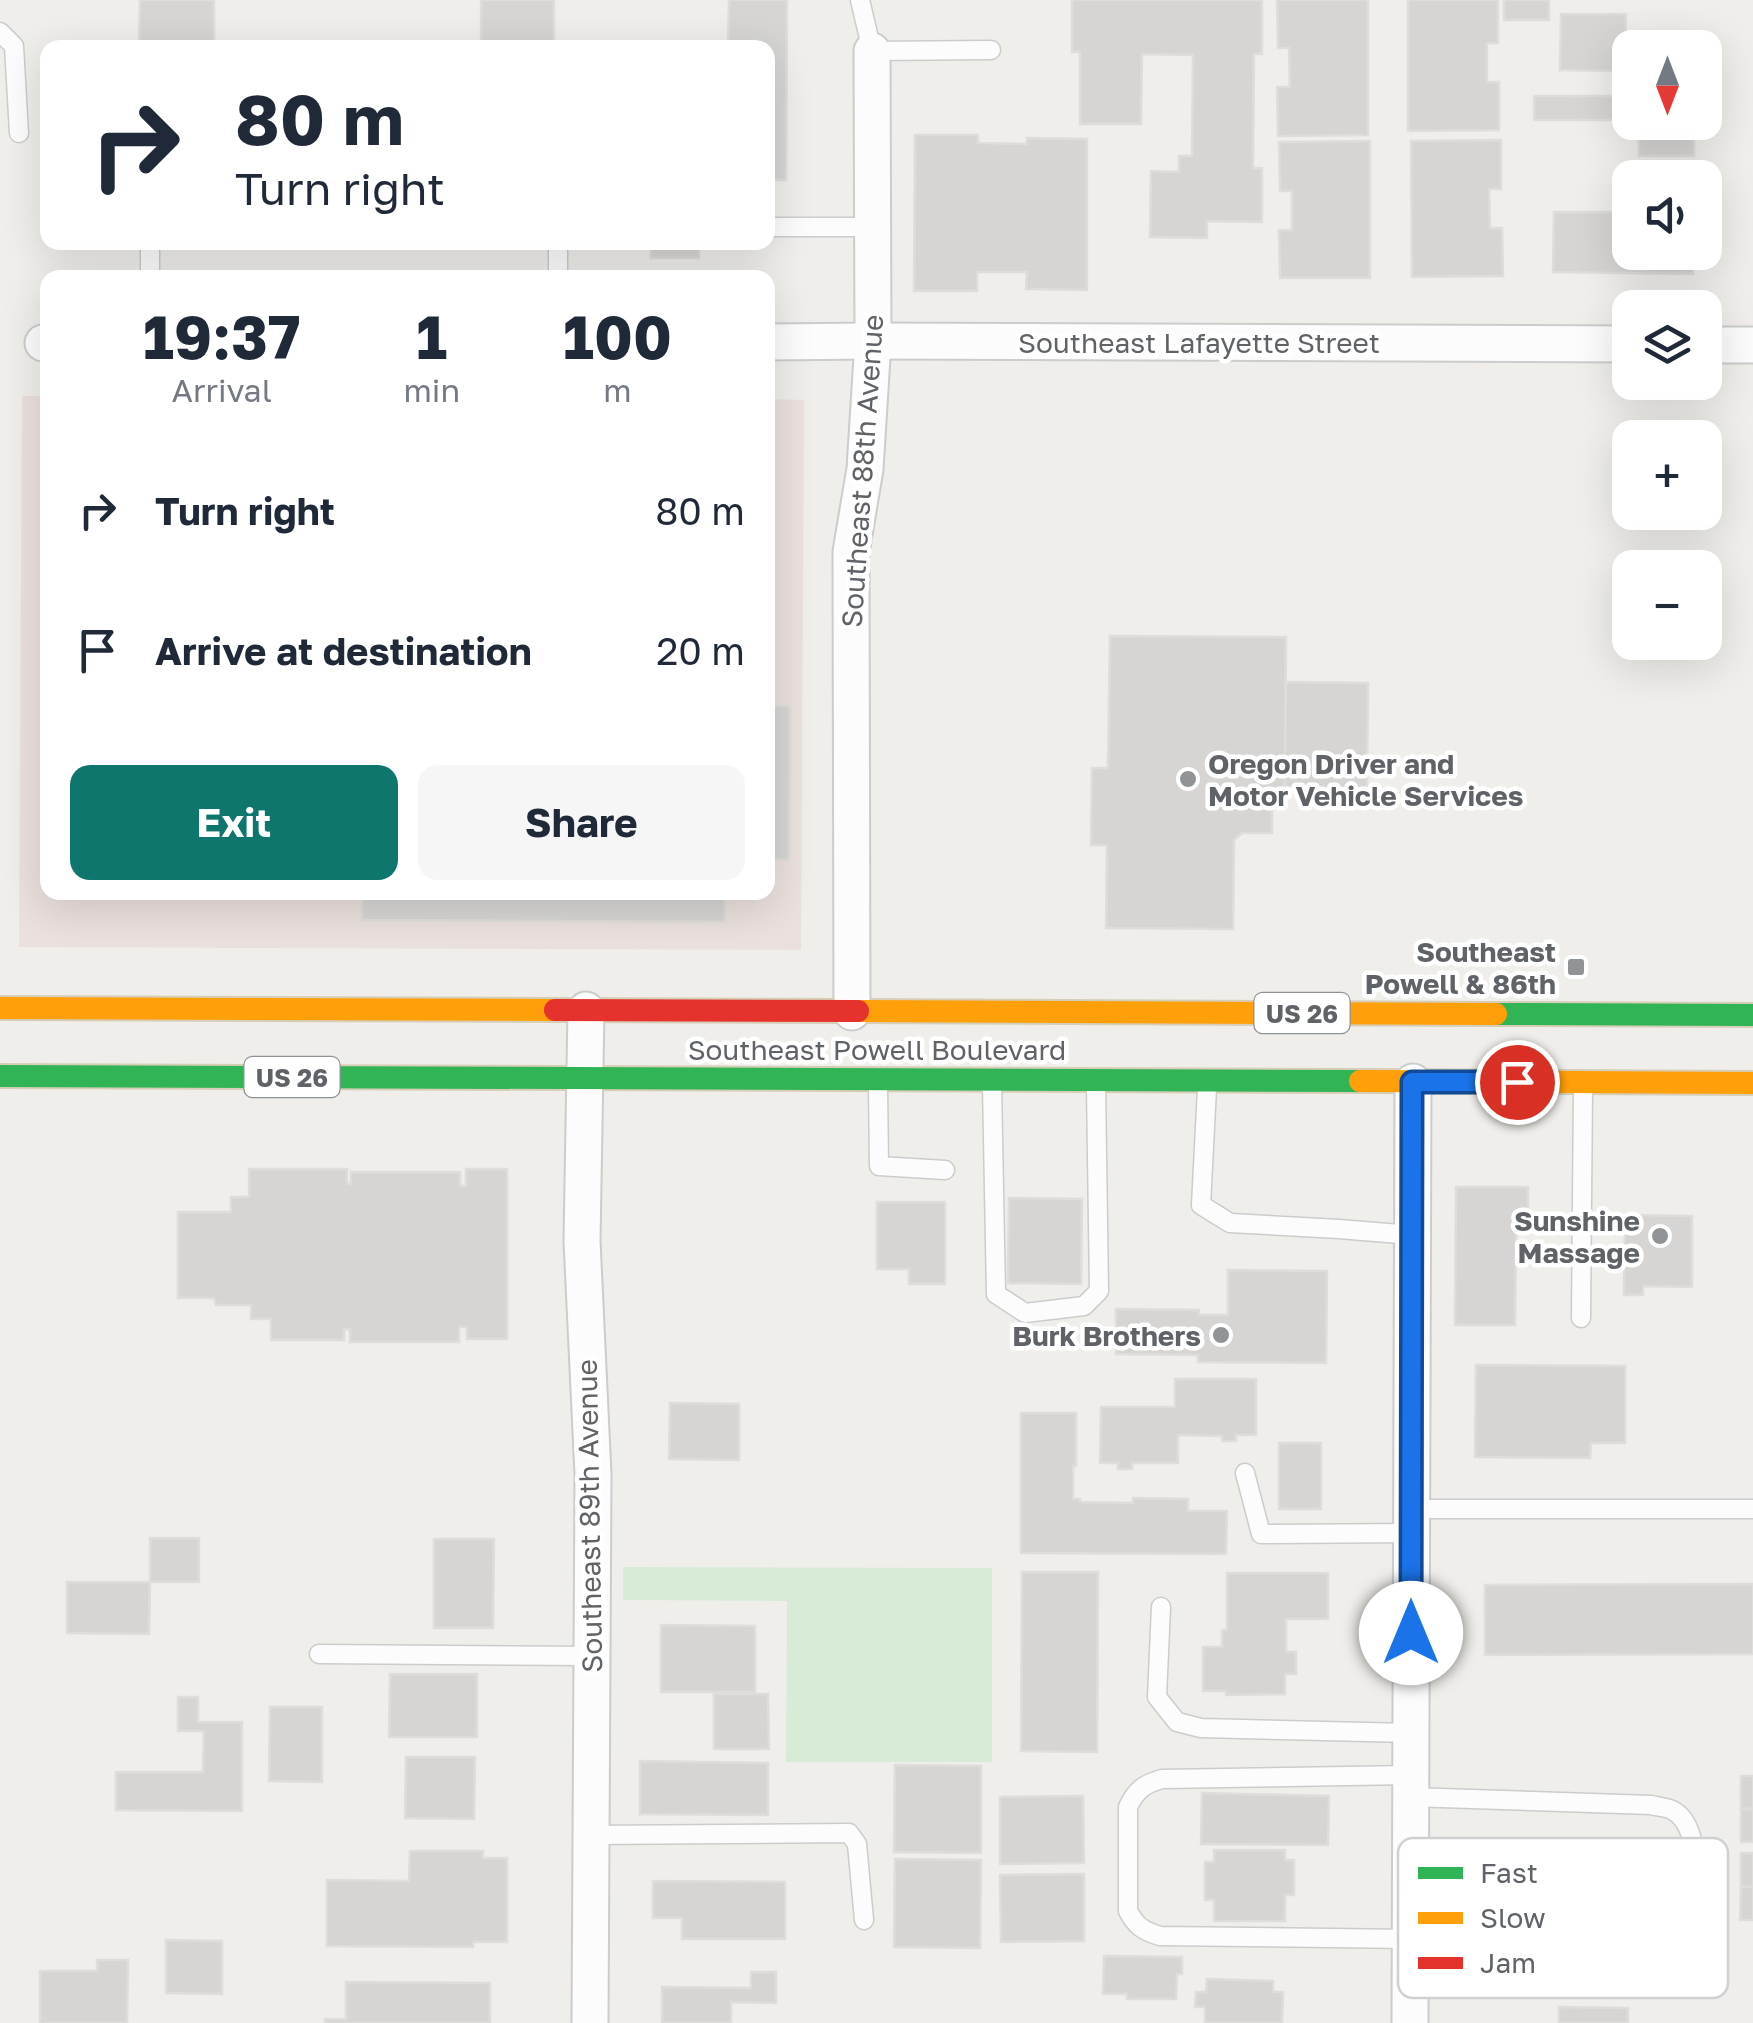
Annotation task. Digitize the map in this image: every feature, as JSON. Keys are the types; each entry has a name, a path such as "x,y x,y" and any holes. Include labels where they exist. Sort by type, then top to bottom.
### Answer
{"main road":[{"name":"Southeast Powell Boulevard","path":"0,1008 1753,1014"},
{"name":"Southeast Powell Boulevard","path":"0,1076 1753,1083"}],"street":[{"name":"Southeast 88th Avenue","path":"852,1012 851,552 866,469 873,340 872,51"},
{"name":"Southeast Lafayette Street","path":"775,342 1612,344"},
{"path":"1722,345 1753,345"},
{"name":"Southeast 89th Avenue","path":"586,1010 582,1240 593,1474 590,2023"},
{"path":"1410,1838 1412,1082"}],"lane":[{"path":"860,0 872,51 991,50"},
{"path":"0,32 14,46 19,133"},
{"path":"775,227 872,227"},
{"path":"878,1080 879,1166 945,1170"},
{"path":"992,1080 996,1294 1025,1313 1084,1306 1099,1292 1096,1080"},
{"path":"1208,1080 1200,1204 1230,1223 1412,1235"},
{"path":"1581,1318 1582,1082"},
{"path":"1245,1473 1260,1534 1412,1521 1753,1509"},
{"path":"1161,1607 1158,1697 1177,1722 1200,1728 1410,1733"},
{"path":"319,1654 592,1656"},
{"path":"1398,1939 1160,1936 1146,1932 1135,1925 1128,1911 1128,1807 1135,1793 1147,1783 1162,1779 1410,1786 1651,1806 1672,1810 1689,1826 1692,1838"},
{"path":"591,1834 848,1833 857,1844 864,1920"}],"shaded area":[{"path":"22,396 40,396 40,900 775,900 775,399 804,400 801,950 19,947"}],"green space":[{"path":"623,1567 992,1568 992,1762 786,1762 787,1601 623,1600"}],"building":[{"path":"140,0 214,0 214,40 139,40"},
{"path":"481,0 554,0 554,40 481,40"},
{"path":"729,0 787,0 786,180 775,180 775,40 728,40"},
{"path":"1072,0 1262,0 1262,54 1254,54 1253,168 1262,168 1262,222 1207,221 1207,238 1150,237 1151,171 1179,172 1179,156 1192,156 1193,55 1142,54 1141,124 1080,124 1080,52 1072,52"},
{"path":"1277,0 1368,0 1368,135 1278,136 1277,87 1290,87 1289,48 1278,48"},
{"path":"1408,0 1498,0 1498,43 1487,43 1487,82 1499,82 1499,130 1408,131"},
{"path":"1504,0 1549,0 1549,20 1504,20"},
{"path":"1561,14 1626,14 1626,30 1612,30 1612,71 1560,70"},
{"path":"1534,96 1612,96 1612,120 1534,120"},
{"path":"915,135 978,135 978,143 1027,144 1027,138 1087,139 1087,290 1026,289 1027,272 977,272 977,291 914,291"},
{"path":"1501,140 1501,189 1489,189 1490,228 1502,228 1503,276 1412,277 1411,141"},
{"path":"1639,140 1694,140 1694,156 1639,156"},
{"path":"1370,141 1370,278 1280,278 1279,230 1292,230 1292,191 1280,191 1279,142"},
{"path":"1554,212 1612,212 1612,270 1693,270 1693,274 1553,272"},
{"path":"651,250 699,250 699,258 651,258"},
{"name":"Oregon Driver and Motor Vehicle Services","path":"1110,636 1286,637 1285,790 1272,804 1272,833 1242,833 1234,840 1233,929 1106,928 1107,845 1091,845 1092,768 1108,768"},
{"path":"1286,682 1368,683 1367,790 1285,790"},
{"path":"775,706 790,706 789,860 775,859"},
{"path":"362,900 725,900 725,922 362,920"},
{"path":"249,1169 347,1169 347,1184 351,1184 351,1172 460,1172 460,1186 466,1186 466,1169 507,1169 507,1339 467,1339 467,1327 459,1327 459,1342 350,1342 350,1329 344,1329 344,1340 271,1340 271,1319 251,1319 251,1305 216,1305 214,1298 178,1298 178,1212 231,1212 231,1197 249,1197"},
{"path":"1456,1187 1528,1187 1528,1233 1516,1233 1515,1325 1455,1325"},
{"path":"1009,1198 1082,1199 1081,1284 1008,1283"},
{"path":"877,1202 945,1202 945,1284 909,1284 909,1269 877,1269"},
{"path":"1625,1215 1692,1216 1692,1287 1643,1286 1643,1295 1624,1295"},
{"name":"Burk Brothers","path":"1228,1270 1327,1271 1326,1363 1198,1362 1198,1355 1116,1354 1116,1309 1199,1310 1199,1315 1228,1315"},
{"path":"1476,1365 1625,1366 1625,1443 1591,1443 1590,1458 1475,1457"},
{"path":"1175,1379 1256,1379 1256,1435 1236,1435 1236,1441 1222,1441 1222,1436 1178,1435 1178,1463 1132,1463 1132,1469 1118,1469 1118,1463 1100,1463 1101,1407 1175,1407"},
{"path":"670,1403 739,1404 739,1460 669,1459"},
{"path":"1021,1413 1076,1413 1073,1499 1133,1503 1133,1498 1188,1499 1188,1511 1227,1511 1226,1554 1021,1553"},
{"path":"1279,1443 1321,1443 1321,1509 1279,1509"},
{"path":"150,1538 199,1538 199,1582 150,1582"},
{"path":"434,1539 494,1539 493,1628 434,1628"},
{"path":"1022,1572 1098,1572 1097,1752 1021,1751"},
{"path":"1227,1573 1328,1573 1328,1619 1286,1619 1286,1652 1296,1652 1296,1674 1285,1674 1285,1694 1226,1695 1226,1691 1203,1691 1203,1647 1222,1647 1222,1630 1227,1630"},
{"path":"67,1582 150,1582 149,1634 67,1633"},
{"path":"1753,1584 1753,1654 1485,1655 1485,1585"},
{"path":"661,1625 755,1626 755,1692 661,1692"},
{"path":"390,1674 477,1674 477,1737 389,1737"},
{"path":"714,1694 768,1694 769,1749 714,1749"},
{"path":"178,1697 198,1697 198,1722 242,1722 242,1811 116,1810 116,1772 203,1772 204,1731 178,1731"},
{"path":"270,1707 322,1707 322,1782 269,1781"},
{"path":"406,1757 475,1757 474,1819 405,1818"},
{"path":"640,1761 768,1763 768,1815 640,1814"},
{"path":"895,1765 981,1766 981,1853 894,1852"},
{"path":"1741,1776 1753,1776 1753,1809 1741,1809"},
{"path":"1202,1793 1329,1796 1328,1845 1201,1844"},
{"path":"1083,1796 1084,1863 1000,1864 1000,1797"},
{"path":"1741,1809 1753,1809 1753,1842 1741,1842"},
{"path":"1214,1850 1285,1850 1285,1860 1294,1860 1294,1895 1285,1895 1285,1921 1214,1921 1214,1900 1205,1900 1205,1862 1214,1862"},
{"path":"410,1851 483,1851 483,1858 507,1858 507,1942 473,1942 473,1947 327,1946 327,1880 409,1881"},
{"path":"1741,1853 1753,1853 1753,1887 1741,1887"},
{"path":"895,1859 981,1860 980,1948 894,1947"},
{"path":"1084,1874 1084,1941 1001,1942 1000,1875"},
{"path":"653,1881 785,1882 785,1939 682,1939 682,1918 653,1918"},
{"path":"1741,1887 1753,1887 1753,1920 1740,1920"},
{"path":"166,1940 222,1941 222,1994 166,1993"},
{"path":"1104,1956 1182,1957 1176,1999 1127,1999 1127,1994 1103,1994"},
{"path":"97,1960 128,1960 127,2023 40,2023 40,1971 97,1971"},
{"path":"751,1972 776,1972 776,2003 731,2002 731,2023 662,2023 662,1987 751,1988"},
{"path":"1207,1979 1273,1981 1273,1992 1283,1992 1282,2023 1205,2023 1205,2007 1195,2007 1196,1992 1206,1992"},
{"path":"346,1982 490,1983 490,2023 325,2023 325,2019 346,2019"},
{"path":"1559,2007 1628,2008 1628,2023 1559,2023"}],"traffic: fast":[{"path":"1496,1014 1753,1015"},
{"path":"0,1076 1360,1081"}],"traffic: slow":[{"path":"0,1008 555,1010"},
{"path":"858,1011 1496,1014"},
{"path":"1360,1081 1753,1083"}],"traffic: jam":[{"path":"555,1010 858,1011"}],"place":[{"name":"Oregon Driver and Motor Vehicle Services","path":"1188,779"},
{"name":"Southeast Powell & 86th","path":"1576,967"},
{"name":"Sunshine Massage","path":"1660,1236"},
{"name":"Burk Brothers","path":"1221,1335"}],"route":[{"path":"1411,1633 1412,1082 1517,1082"}]}
